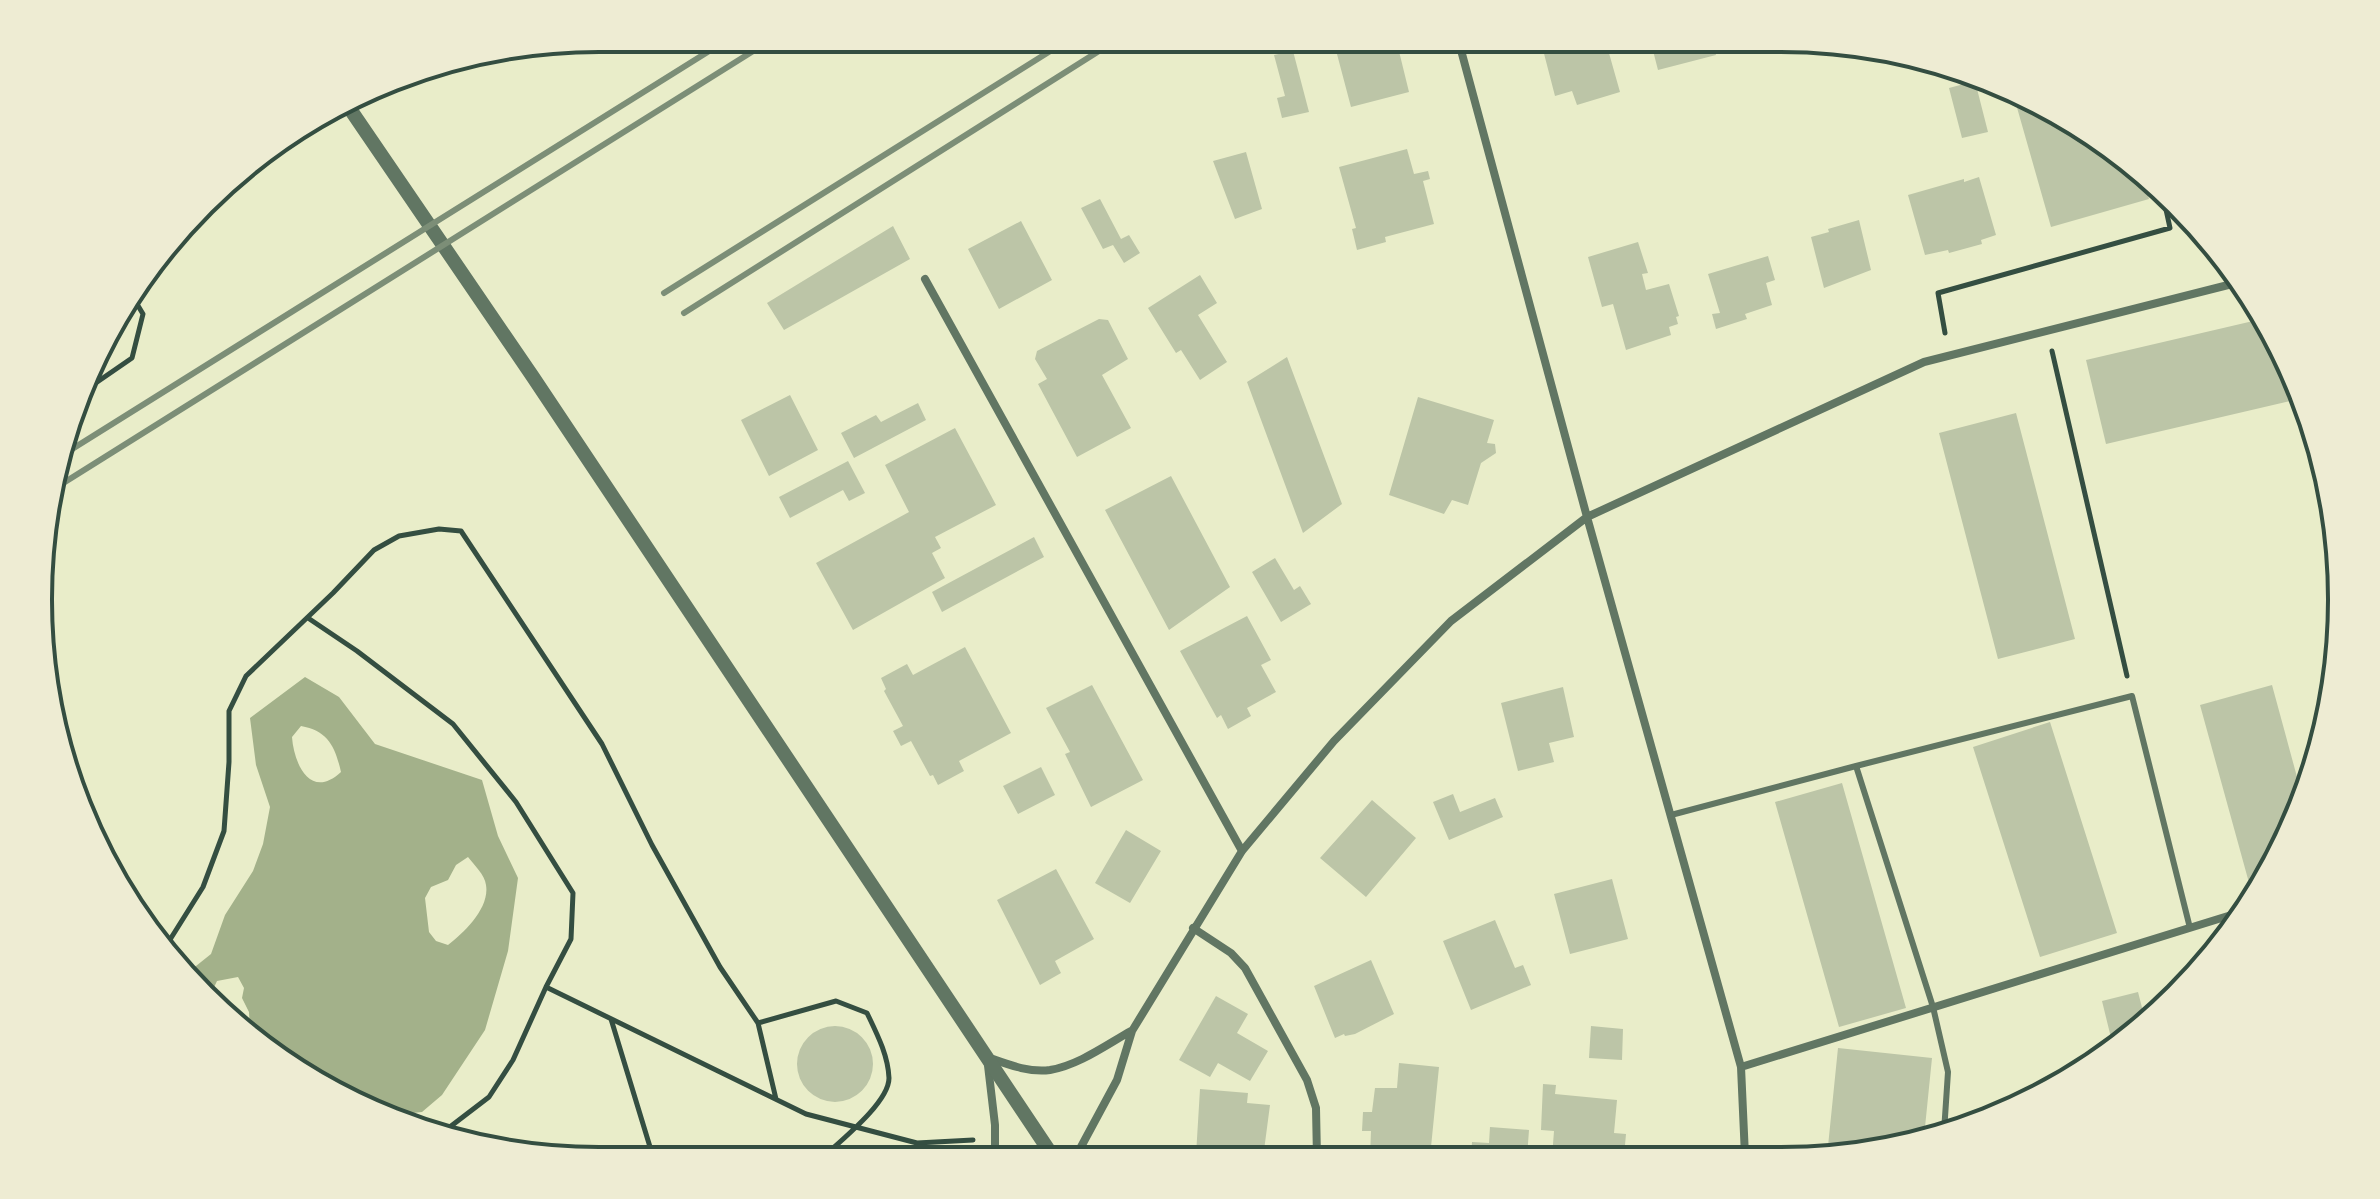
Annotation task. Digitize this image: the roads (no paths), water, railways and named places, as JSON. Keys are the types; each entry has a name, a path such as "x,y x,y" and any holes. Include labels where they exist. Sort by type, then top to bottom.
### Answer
{"street":[{"path":"1462,52 1587,517 1741,1067 1745,1147"},
{"path":"352,111 533,377 1047,1147"},
{"path":"925,279 1242,851"},
{"path":"1081,1147 1117,1080 1132,1031 1242,851 1334,741 1451,621 1587,517 1924,362 2229,285"},
{"path":"1741,1067 2227,916"},
{"path":"1193,928 1231,953 1245,968 1307,1080 1316,1108 1317,1147"},
{"path":"987,1057 1019,1068 1049,1070 1077,1061 1132,1031"},
{"path":"987,1057 995,1147"}],"lane":[{"path":"1671,815 2132,696 2190,928"},
{"path":"1856,766 1933,1007 1948,1072 1945,1121"}],"railway":[{"path":"74,448 708,52"},
{"path":"66,482 752,52"},
{"path":"664,293 1049,52"},
{"path":"684,313 1097,52"}]}
